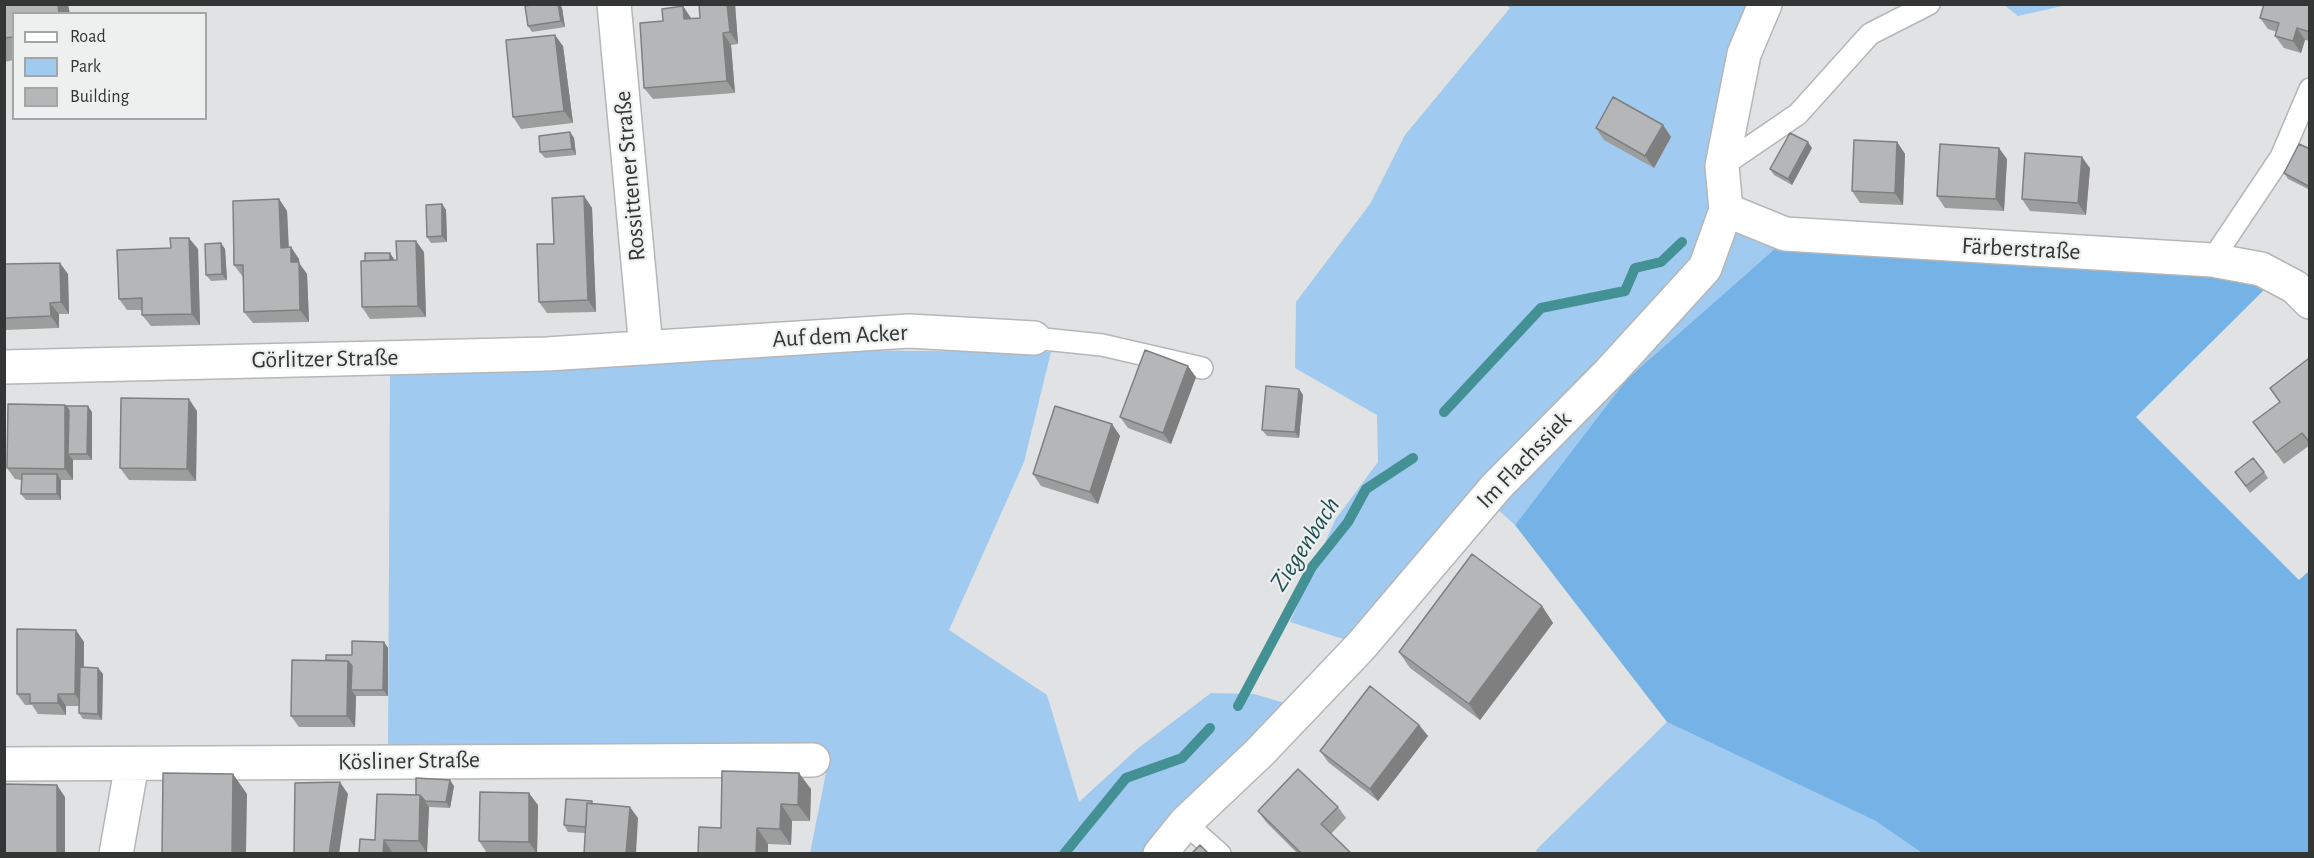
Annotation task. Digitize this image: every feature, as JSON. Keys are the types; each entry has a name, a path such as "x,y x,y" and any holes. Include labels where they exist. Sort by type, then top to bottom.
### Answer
{"street":[{"name":"Rossittener Straße","path":"614,4 646,348"},
{"name":"Im Flachssiek","path":"1160,854 1185,823 1259,753 1361,646 1496,487 1610,372 1705,268 1726,210 1722,166 1744,54 1765,4"},
{"name":"Färberstraße","path":"1726,210 1785,234 2212,260 2260,269 2295,287 2310,302"},
{"name":"Auf dem Acker","path":"646,348 909,331 1034,338"},
{"name":"Görlitzer Straße","path":"4,367 547,354 646,348"},
{"name":"Kösliner Straße","path":"4,764 813,760"},
{"path":"116,854 132,764"}],"lane":[{"path":"1722,166 1798,114 1870,34 1929,4"},
{"path":"2212,260 2281,157 2310,89"},
{"path":"1034,338 1102,345 1202,368"},
{"path":"1185,823 1220,854"}],"green space":[{"path":"1506,5 1783,5 1756,59 1731,167 1732,208 1786,239 1627,379 1515,525 1482,495 1359,644 1290,622 1335,520 1378,462 1377,415 1295,368 1296,302 1370,204 1405,135 1510,8"},
{"path":"2004,5 2067,5 2018,16"},
{"path":"797,350 1051,352 1024,462 949,630 1047,695 1079,802 1137,749 1211,693 1254,694 1302,708 1154,854 810,853 830,753 388,750 390,373"},
{"path":"1667,722 1877,821 1922,853 1537,854 1536,850"}],"shaded area":[{"path":"1786,239 2226,269 2270,284 2136,417 2299,580 2309,571 2309,853 1922,853 1876,821 1667,722 1515,525 1627,379"}],"building":[{"path":"4,4 58,4 59,12 12,12 12,37 4,38"},
{"path":"558,4 561,21 528,26 525,6"},
{"path":"699,4 727,4 730,32 723,33 727,81 644,88 640,23 663,21 662,9 683,6 684,19 700,18"},
{"path":"2264,4 2310,4 2310,32 2297,28 2293,41 2275,36 2279,23 2260,18"},
{"path":"555,35 564,111 513,117 506,40"},
{"path":"1613,97 1663,125 1645,156 1596,128"},
{"path":"570,132 572,149 540,152 539,136"},
{"path":"1790,133 1808,142 1788,179 1770,169"},
{"path":"1854,140 1897,142 1895,193 1852,191"},
{"path":"1940,144 1999,148 1996,199 1937,196"},
{"path":"2299,144 2310,149 2310,187 2284,173"},
{"path":"2025,153 2082,157 2078,203 2022,199"},
{"path":"584,196 588,300 539,302 537,244 554,244 552,198"},
{"path":"279,199 281,248 291,247 291,262 299,262 300,310 244,312 243,265 234,265 233,201"},
{"path":"442,204 442,236 427,237 426,205"},
{"path":"170,238 189,238 192,314 142,315 142,298 119,299 117,250 171,248"},
{"path":"396,241 416,241 418,306 362,307 361,261 397,260"},
{"path":"221,243 222,274 206,275 205,244"},
{"path":"365,253 390,253 390,260 365,261"},
{"path":"60,263 61,302 50,303 51,316 4,318 4,264"},
{"path":"1145,350 1188,366 1163,433 1120,417"},
{"path":"2308,359 2310,361 2310,443 2302,433 2276,452 2253,422 2280,402 2270,388"},
{"path":"1266,386 1299,389 1295,432 1262,430"},
{"path":"121,398 189,399 187,469 120,468"},
{"path":"8,404 65,405 65,469 7,468"},
{"path":"66,406 88,406 87,454 68,454 69,411"},
{"path":"1055,406 1112,424 1090,492 1033,474"},
{"path":"2253,458 2264,472 2246,486 2235,472"},
{"path":"22,474 57,474 57,494 21,494"},
{"path":"1472,554 1542,606 1469,704 1399,652"},
{"path":"17,629 76,630 75,694 58,694 58,703 30,703 30,694 17,694"},
{"path":"352,641 384,642 383,690 351,690 352,666 348,661 326,660 326,655 352,655"},
{"path":"292,660 348,661 347,716 291,716"},
{"path":"80,667 98,668 98,714 79,713"},
{"path":"1370,686 1419,725 1370,789 1320,751"},
{"path":"1298,769 1338,807 1321,824 1352,854 1302,854 1258,811"},
{"path":"722,771 799,773 798,805 781,804 780,829 757,828 756,854 698,854 699,827 721,828"},
{"path":"163,773 233,774 232,854 162,854"},
{"path":"416,778 450,780 446,802 425,801 420,795 416,795"},
{"path":"340,782 329,854 294,854 295,783"},
{"path":"4,784 57,785 57,854 4,854"},
{"path":"480,792 529,793 529,842 479,841"},
{"path":"377,794 420,795 419,841 384,840 383,852 413,854 359,854 360,839 375,840"},
{"path":"566,799 592,801 592,804 587,803 586,827 564,825"},
{"path":"587,803 630,807 626,854 584,854"},
{"path":"1200,845 1209,854 1191,854"}],"waterway":[{"name":"Ziegenbach","path":"1444,412 1541,308 1625,291 1635,268 1661,262 1682,242"},
{"name":"Ziegenbach","path":"1238,706 1312,567 1348,522 1366,489 1413,458"},
{"name":"Ziegenbach","path":"1064,854 1126,778 1182,758 1210,728"}]}
